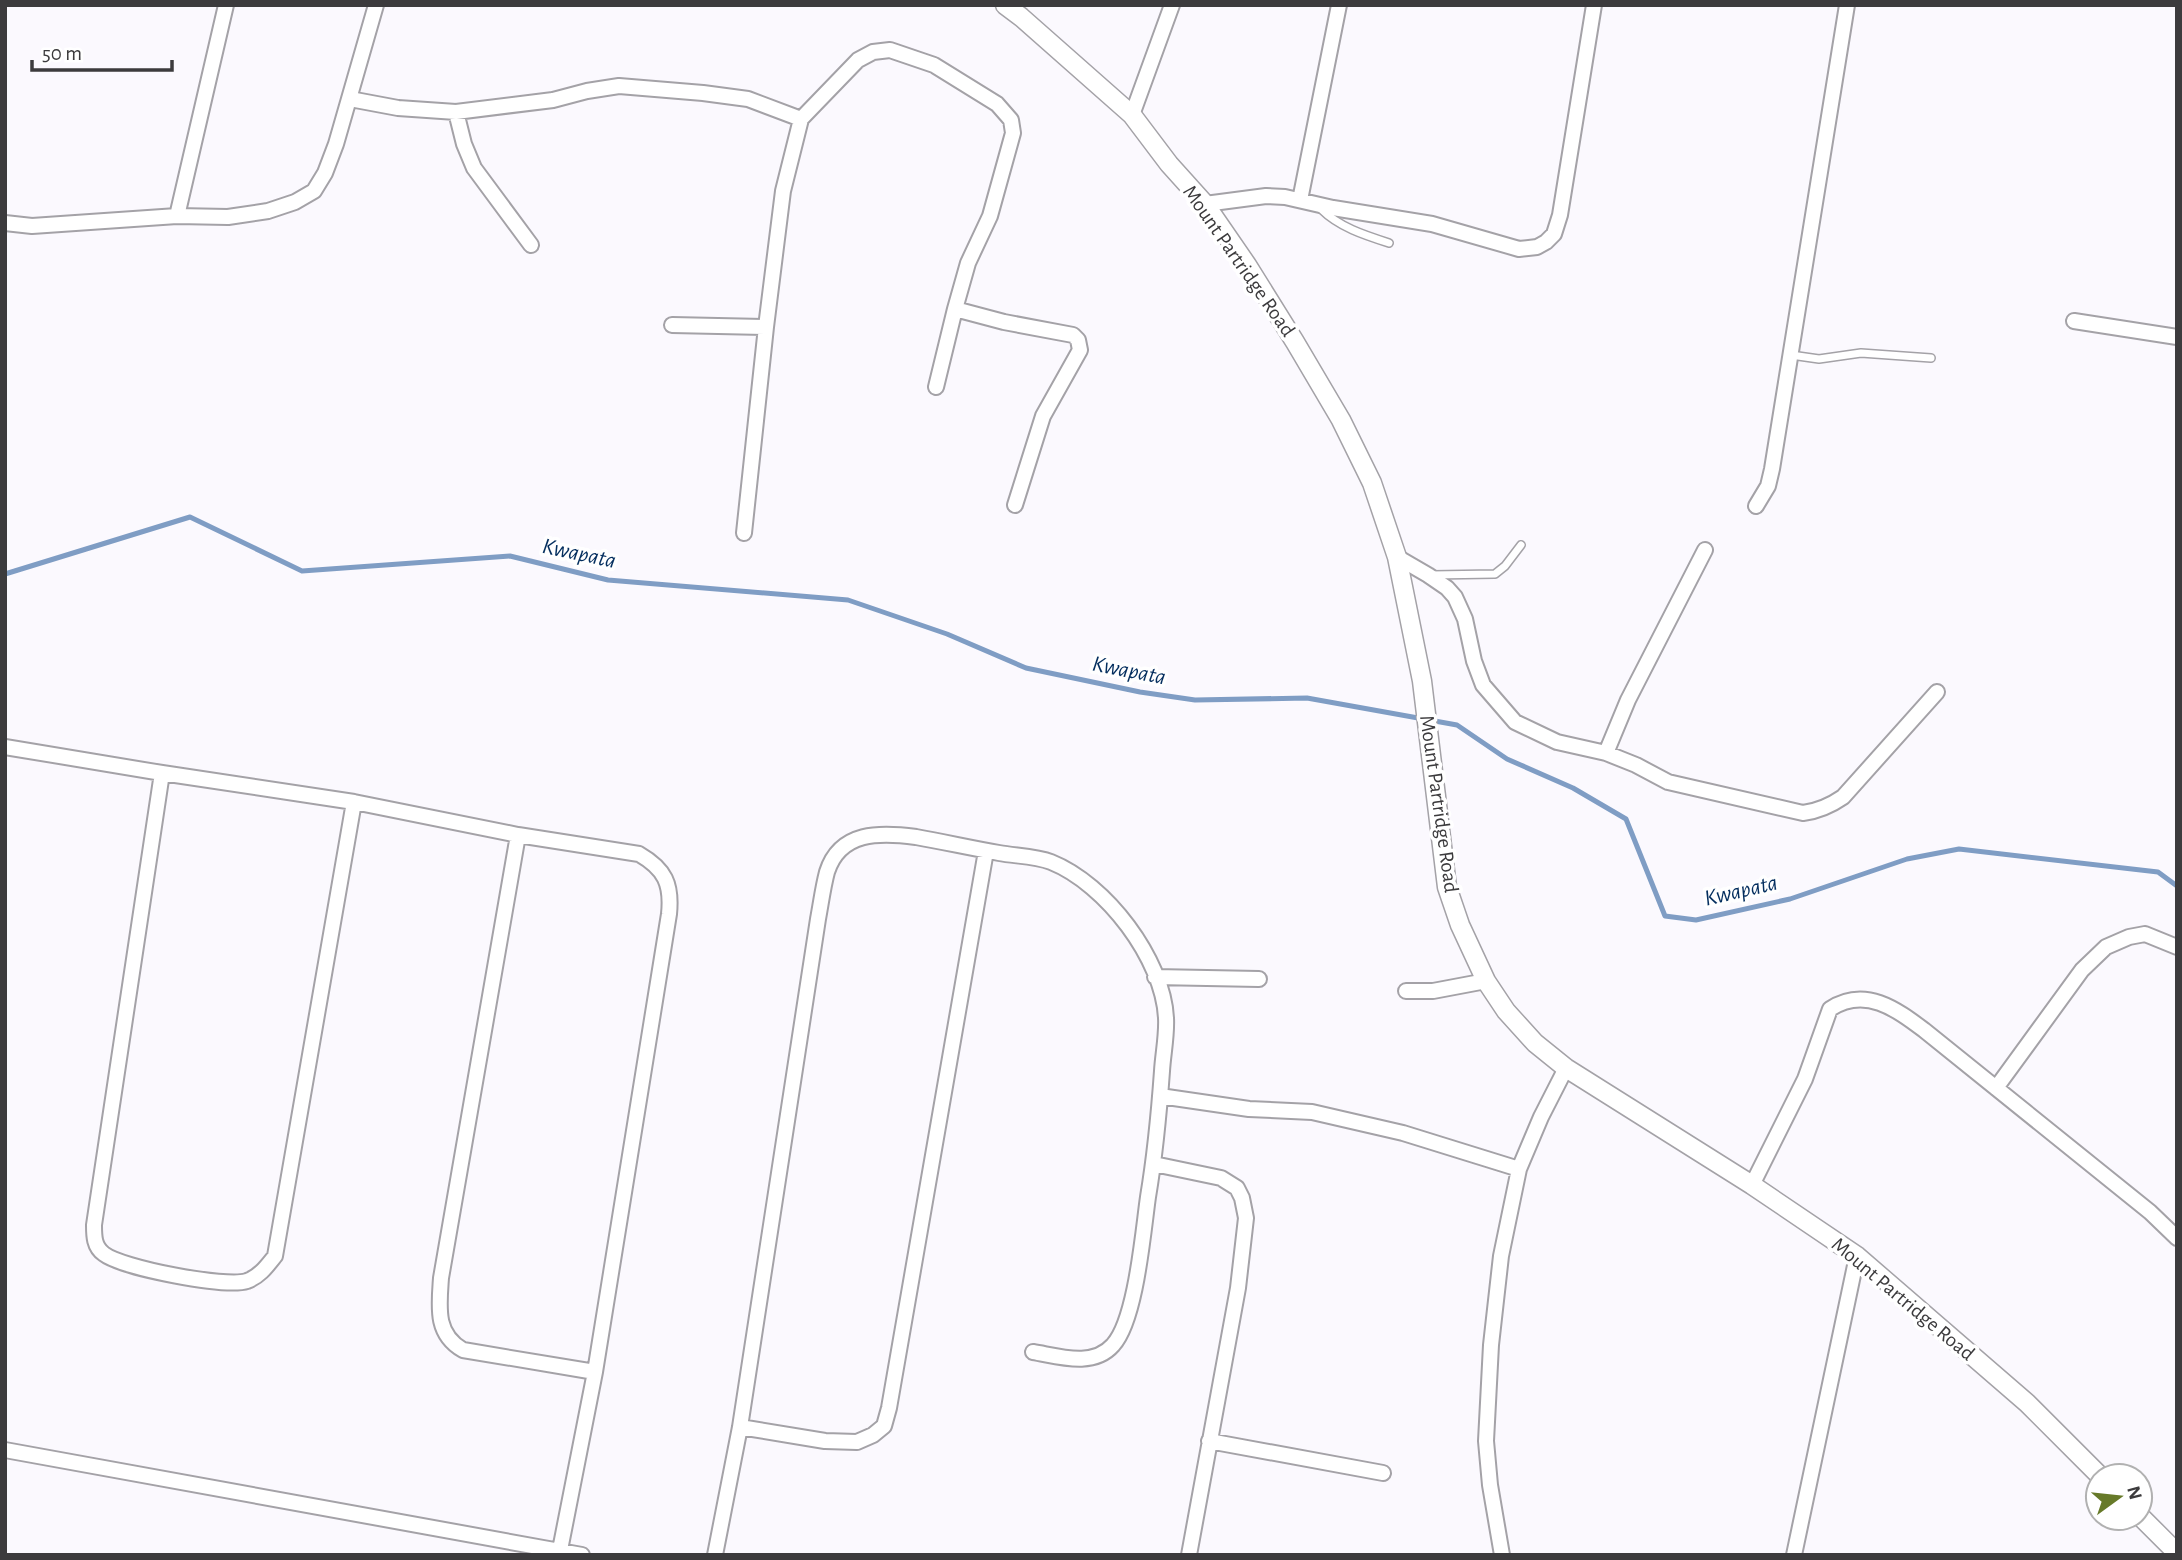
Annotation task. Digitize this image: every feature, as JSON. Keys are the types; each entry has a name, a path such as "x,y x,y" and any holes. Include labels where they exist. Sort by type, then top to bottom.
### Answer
{"street":[{"path":"177,216 226,5"},
{"path":"5,223 32,226 177,216 228,216 268,211 295,202 314,191 337,144 376,5"},
{"name":"Mount Partridge Road","path":"1005,5 1132,115 1169,164 1205,204 1247,265 1341,420 1373,483 1396,557 1422,681 1447,887 1460,925 1486,981 1506,1011 1535,1044 1566,1069 1752,1185 1857,1256 2027,1403 2086,1462"},
{"path":"1132,115 1172,5"},
{"path":"1300,200 1339,5"},
{"path":"1205,204 1265,196 1300,200 1432,224 1520,248 1537,247 1555,234 1560,215 1594,5"},
{"path":"1756,506 1768,486 1772,469 1847,5"},
{"path":"744,533 783,191 801,119 858,60 873,52 890,50 934,65 997,104 1011,120 1013,133 990,216 968,263 936,387"},
{"path":"350,99 398,108 456,112 553,100 620,86 748,99 801,119"},
{"path":"456,112 464,144 474,168 531,245"},
{"path":"954,309 1073,335 1078,340 1080,350 1043,416 1014,505"},
{"path":"2074,321 2177,337"},
{"path":"672,325 766,327"},
{"path":"1606,754 1628,701 1705,550"},
{"path":"1396,557 1447,588 1460,606 1483,685 1515,722 1557,742 1606,754 1636,765 1668,782 1803,813 1816,811 1843,797 1937,692"},
{"path":"5,747 354,802 519,835 639,854 653,862 663,874 671,892 595,1372 560,1550"},
{"path":"162,773 101,1167 94,1241 102,1253 120,1262 172,1275 231,1283 246,1281 261,1274 275,1256 354,802"},
{"path":"519,835 441,1278 439,1306 443,1331 451,1343 463,1350 595,1372"},
{"path":"715,1555 740,1427 827,871 839,849 853,839 877,835 913,837 1050,862 1075,876 1107,902 1132,931 1147,956 1155,977 1166,1017 1154,1164 1131,1306 1122,1333 1112,1347 1097,1355 1077,1360 1033,1352"},
{"path":"740,1427 825,1441 857,1442 873,1435 884,1426 892,1394 986,851"},
{"path":"1996,1088 2082,970 2106,947 2129,937 2145,934 2177,947"},
{"path":"1155,977 1259,979"},
{"path":"1406,990 1433,991 1486,981"},
{"path":"1752,1185 1805,1079 1830,1009 1850,999 1892,1007 1924,1030 2150,1212 2177,1238"},
{"path":"1502,1555 1490,1485 1486,1441 1491,1345 1501,1256 1519,1169 1541,1117 1566,1069"},
{"path":"1160,1096 1249,1110 1312,1112 1403,1133 1519,1169"},
{"path":"1154,1164 1222,1178 1237,1188 1246,1218 1238,1288 1189,1555"},
{"path":"1794,1555 1857,1256"},
{"path":"1209,1441 1383,1473"},
{"path":"5,1450 582,1555"},
{"path":"2154,1530 2177,1553"}],"lane":[{"path":"1315,203 1331,219 1389,243"},
{"path":"1791,355 1819,359 1861,353 1931,358"},
{"path":"1428,575 1495,574 1505,566 1521,545"}],"waterway":[{"name":"Kwapata","path":"5,574 190,517 302,571 510,556 608,580 848,600 947,634 1026,668 1140,692 1195,700 1307,698 1457,725 1507,759 1573,788 1626,819 1665,916 1696,920 1790,899 1907,859 1959,849 2158,872 2177,886"}]}
